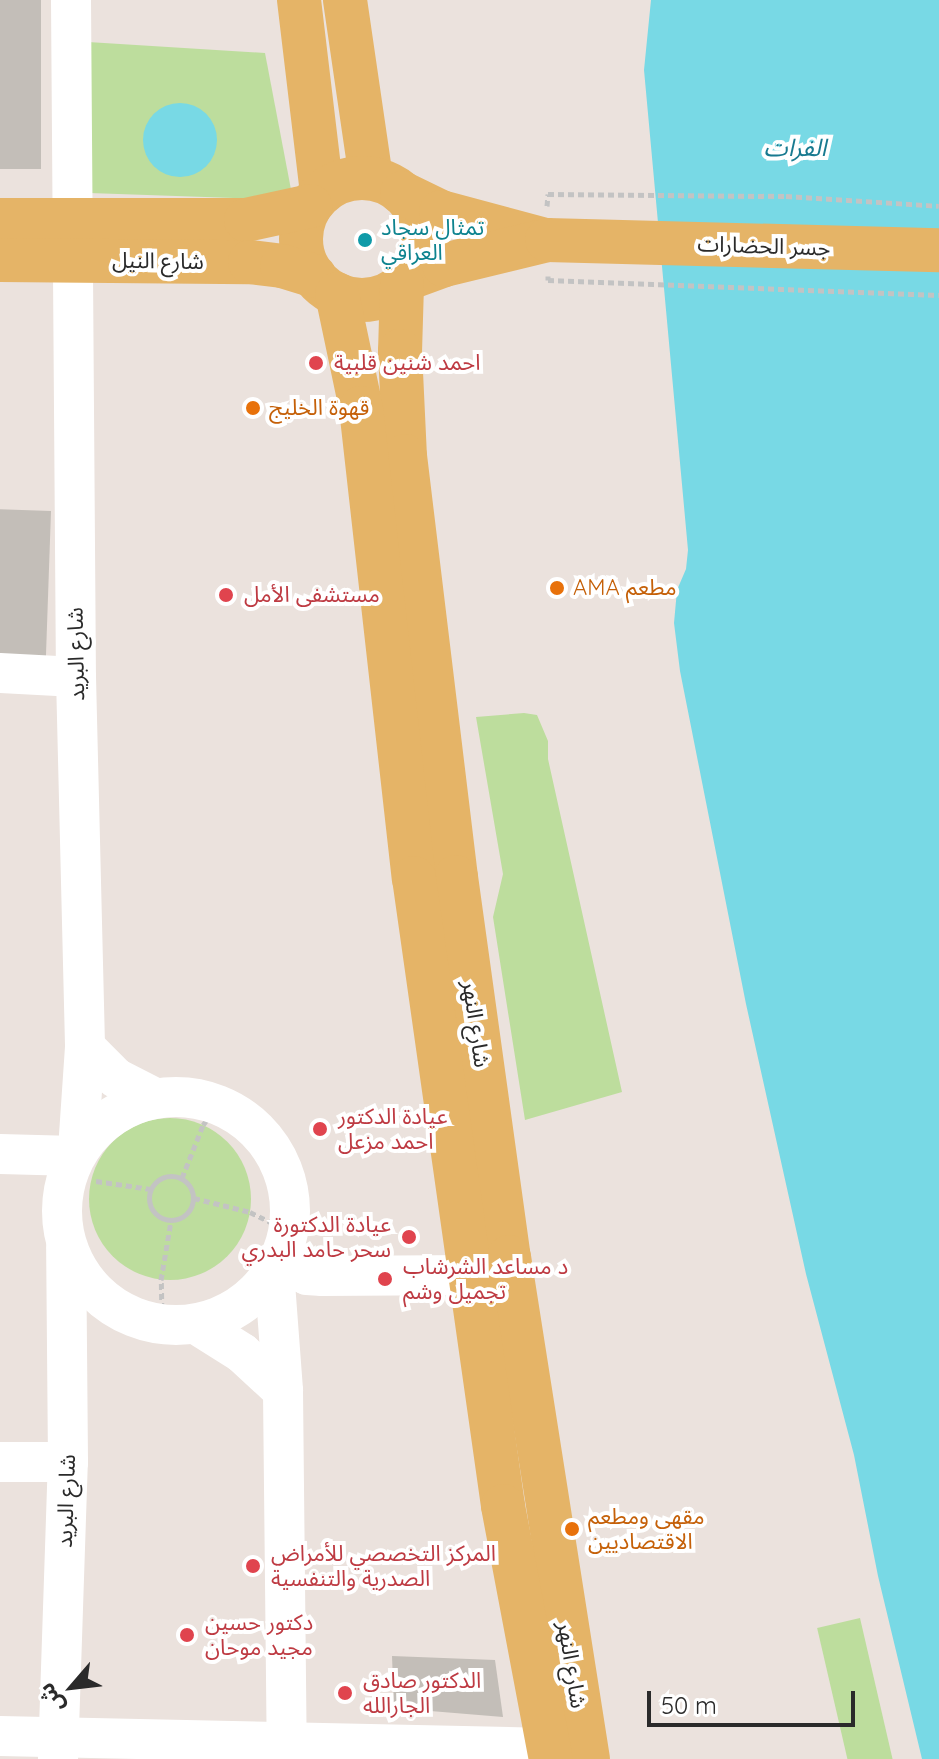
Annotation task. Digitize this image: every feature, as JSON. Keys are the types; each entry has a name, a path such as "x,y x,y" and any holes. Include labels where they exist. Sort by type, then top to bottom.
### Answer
{"main road":[{"path":"299,0 317,199"},
{"path":"345,0 386,186 418,216 423,243 419,262 406,282"},
{"path":"337,183 386,186 441,212 561,253 444,265 371,300 325,285 305,259 303,223 317,199 337,183"},
{"name":"شارع النيل","path":"0,260 72,240 246,220 317,199"},
{"name":"شارع النيل","path":"0,220 72,240 266,263 325,285"},
{"name":"جسر الحضارات","path":"561,253 939,250"},
{"name":"شارع النهر","path":"406,282 400,351 404,444 435,878 471,1275 503,1506 562,1755"},
{"name":"شارع النهر","path":"325,285 362,421 435,878 509,1257 562,1755"}],"street":[{"name":"شارع البريد","path":"58,1748 68,1462 66,1243 62,1211 73,1162 85,1047 76,677 71,0"},
{"path":"0,673 76,677"},
{"path":"85,1047 116,1078 155,1098"},
{"path":"0,1154 73,1162 99,1126 125,1108 155,1098 187,1097 218,1104 241,1117 261,1134 275,1155 286,1179 290,1204 280,1254 287,1750"},
{"path":"66,1243 80,1273 102,1298 131,1316 179,1324 242,1353 283,1391"},
{"path":"280,1254 307,1275 471,1275"},
{"path":"179,1324 220,1317 241,1305 280,1254"},
{"path":"0,1462 68,1462"},
{"path":"0,1736 58,1748 562,1755"}],"path":[{"path":"548,194 786,196 939,206"},
{"path":"561,253 939,295"},
{"path":"182,1178 203,1125 218,1104"},
{"path":"73,1162 150,1189"},
{"path":"168,1176 182,1178 193,1190 194,1198 185,1217 171,1221 153,1211 150,1189 168,1176"},
{"path":"194,1198 250,1212 280,1254"},
{"path":"171,1221 161,1280 179,1324"}],"green space":[{"path":"88,42 265,53 293,200 89,193"},
{"path":"524,713 537,715 548,741 548,759 622,1092 525,1120 493,917 503,874 476,717"},
{"path":"170,1118 201,1124 227,1142 245,1168 251,1199 245,1230 227,1256 201,1274 170,1280 139,1274 113,1256 95,1230 89,1199 95,1168 113,1142 139,1124"},
{"path":"860,1618 893,1759 847,1759 817,1628"}],"water":[{"name":"الفرات","path":"651,0 939,0 939,1759 922,1759 878,1576 854,1455 806,1274 746,1004 680,671 674,623 677,590 686,569 688,550 644,70"},
{"path":"180,103 194,106 206,114 214,126 217,140 214,154 206,166 194,174 180,177 166,174 154,166 146,154 143,140 146,126 154,114 166,106"}],"building":[{"path":"0,0 41,0 41,169 0,169"},
{"path":"0,509 51,511 45,673 0,671"},
{"path":"392,1656 495,1660 503,1717 394,1708"}],"place":[{"name":"تمثال سجاد العراقي","path":"365,240"},
{"name":"احمد شنين قلبية","path":"316,363"},
{"name":"قهوة الخليج","path":"253,408"},
{"name":"AMA مطعم","path":"557,588"},
{"name":"مستشفى الأمل","path":"226,595"},
{"name":"عيادة الدكتور احمد مزعل","path":"320,1129"},
{"name":"عيادة الدكتورة سحر حامد البدري","path":"409,1237"},
{"name":"د مساعد الشرشاب تجميل وشم","path":"385,1279"},
{"name":"مقهى ومطعم الاقتصاديين","path":"572,1529"},
{"name":"المركز التخصصي للأمراض الصدرية والتنفسية","path":"253,1566"},
{"name":"دكتور حسين مجيد موحان","path":"187,1635"},
{"name":"الدكتور صادق الجارالله","path":"345,1693"}]}
